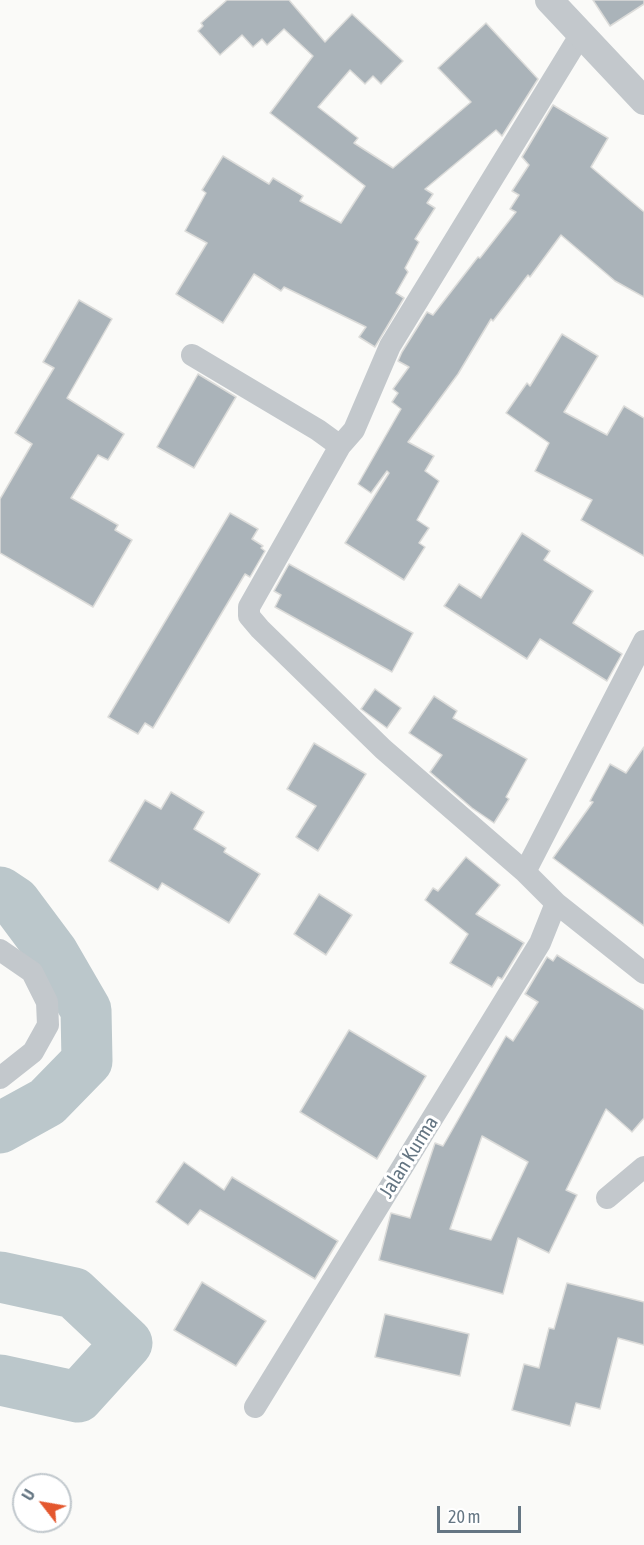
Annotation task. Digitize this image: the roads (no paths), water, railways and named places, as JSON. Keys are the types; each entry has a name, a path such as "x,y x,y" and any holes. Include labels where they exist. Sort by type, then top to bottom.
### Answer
{"street":[{"path":"549,0 644,101"},
{"path":"581,34 390,346 354,430 340,446 249,607 249,616 383,749 525,872 556,903 644,973"},
{"path":"192,355 318,430 340,446"},
{"path":"525,872 644,641"},
{"name":"Jalan Kurma","path":"255,1407 540,943 556,903"},
{"path":"0,950 32,972 47,1002 48,1025 33,1052 0,1078"},
{"path":"607,1198 644,1167"}],"waterway":[{"path":"0,892 15,902 53,953 86,1010 87,1061 47,1102 0,1128"},
{"path":"0,1277 74,1293 127,1343 78,1397 0,1380"}]}
